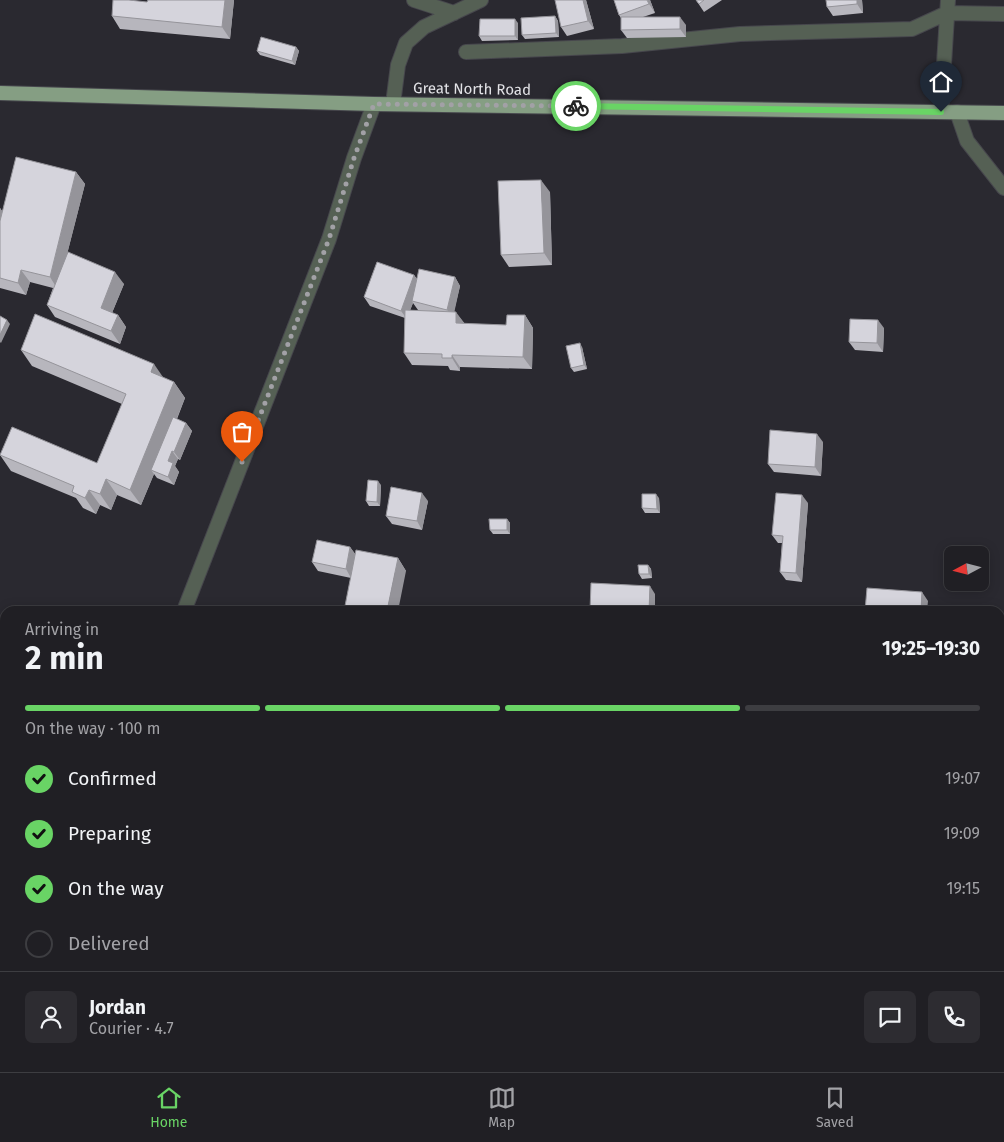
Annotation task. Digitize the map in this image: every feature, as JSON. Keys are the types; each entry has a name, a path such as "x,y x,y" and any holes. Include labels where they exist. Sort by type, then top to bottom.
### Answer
{"highway":[{"name":"Great North Road","path":"0,93 374,104 1004,113"}],"street":[{"path":"414,0 454,13"},
{"path":"393,104 398,65 406,44 424,27 481,0"},
{"path":"466,52 622,46 740,34 912,29 948,6 1004,14"},
{"path":"941,112 948,6"},
{"path":"186,606 329,239 354,158 374,104"},
{"path":"957,112 967,141 1004,188"}],"building":[{"path":"113,0 147,2 148,0 225,0 222,27 112,16"},
{"path":"555,0 583,0 588,21 561,27"},
{"path":"614,0 647,0 649,4 619,15"},
{"path":"696,0 704,0 699,4"},
{"path":"826,0 857,0 857,4 827,7"},
{"path":"555,16 556,33 522,35 521,18"},
{"path":"621,17 680,17 680,29 621,30"},
{"path":"480,19 515,19 515,36 479,36"},
{"path":"261,37 296,47 292,61 257,51"},
{"path":"16,157 76,172 50,277 21,270 18,283 0,278 0,221"},
{"path":"541,180 544,253 501,255 498,181"},
{"path":"68,252 115,272 101,308 118,315 111,331 47,305"},
{"path":"377,262 414,275 401,311 364,297"},
{"path":"419,269 455,277 447,310 412,301"},
{"path":"405,310 456,312 456,323 506,325 507,315 525,315 523,357 452,355 452,358 442,358 442,354 404,353"},
{"path":"35,314 154,364 151,372 174,382 130,490 106,479 100,494 89,490 85,498 72,492 74,486 0,455 12,427 97,463 126,394 21,350"},
{"path":"0,316 7,320 0,335"},
{"path":"850,319 878,320 877,343 849,342"},
{"path":"580,343 584,365 571,368 566,346"},
{"path":"173,417 186,423 174,452 172,451 168,461 173,463 168,477 151,470"},
{"path":"770,430 817,434 815,467 768,464"},
{"path":"368,480 378,481 377,502 366,501"},
{"path":"391,487 422,493 417,521 386,516"},
{"path":"776,493 802,495 796,573 780,572 783,536 772,535"},
{"path":"642,494 656,494 657,509 642,508"},
{"path":"489,519 507,519 507,530 490,530"},
{"path":"317,540 350,547 346,569 312,562"},
{"path":"356,550 398,558 388,606 345,606"},
{"path":"638,565 648,565 649,574 639,574"},
{"path":"591,583 650,586 649,606 590,606"},
{"path":"867,588 922,592 921,606 865,606"}],"way so far":[{"path":"242,462 329,239 354,158 374,104 576,106"}],"route":[{"path":"576,106 941,112"}]}
